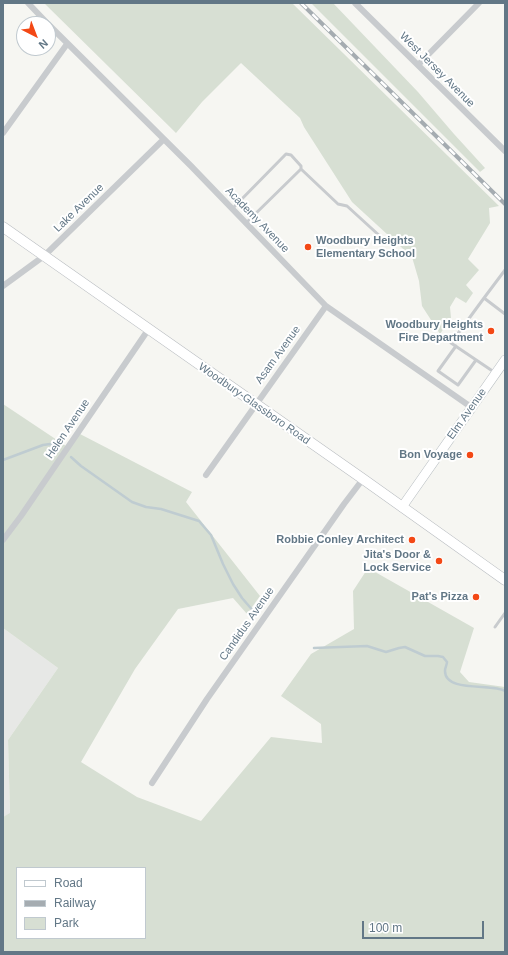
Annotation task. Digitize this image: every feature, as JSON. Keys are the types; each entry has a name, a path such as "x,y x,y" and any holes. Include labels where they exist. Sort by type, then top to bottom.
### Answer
{"main road":[{"name":"Woodbury-Glassboro Road","path":"3,227 505,580"},
{"name":"Elm Avenue","path":"402,507 505,360"}],"street":[{"name":"Academy Avenue","path":"28,3 40,16"},
{"name":"West Jersey Avenue","path":"355,3 505,151"},
{"path":"418,65 479,3"},
{"name":"Academy Avenue","path":"56,32 164,139 326,306 471,407"},
{"path":"3,133 67,44"},
{"name":"Lake Avenue","path":"3,286 44,256 164,139"},
{"name":"Asam Avenue","path":"206,475 326,306"},
{"name":"Helen Avenue","path":"3,540 148,330"},
{"name":"Candidus Avenue","path":"152,783 207,699 339,510 363,479"}],"lane":[{"path":"232,209 286,154 291,155 301,166 301,168 338,204 347,206 382,238"},
{"path":"246,223 301,168"},
{"path":"496,373 451,342 505,270"},
{"path":"484,298 505,314"},
{"path":"456,346 438,371 458,385 476,360"},
{"path":"495,627 505,613"}],"shaded area":[{"path":"3,628 58,668 8,740 10,814 3,817"}],"green space":[{"path":"44,3 292,3 499,206 489,208 490,223 468,259 479,270 466,285 473,293 466,303 456,297 450,307 451,318 440,334 422,306 419,281 412,257 352,202 304,127 300,118 241,63 202,102 176,133"},
{"path":"311,3 333,3 418,92 485,168 480,172"},
{"path":"3,404 69,448 80,434 192,492 186,502 260,596 247,614 233,598 178,609 135,669 81,762 137,797 201,821 271,737 322,743 321,724 281,696 311,654 354,629 353,591 368,568 474,628 460,672 469,682 505,687 505,952 3,952 3,817 10,813 8,740 58,668 3,628"}],"waterway":[{"path":"3,460 43,445 56,445"},
{"path":"71,457 81,466 132,502 199,521 211,535 233,584 242,598 255,613"},
{"path":"314,648 367,646 386,652 405,647 425,656 443,657 447,662 445,671 447,678 453,682 461,685 505,691"}],"railway":[{"path":"301,3 505,204"}],"place":[{"name":"Woodbury Heights Elementary School","path":"308,247"},
{"name":"Woodbury Heights Fire Department","path":"491,331"},
{"name":"Bon Voyage","path":"470,455"},
{"name":"Robbie Conley Architect","path":"412,540"},
{"name":"Jita's Door & Lock Service","path":"439,561"},
{"name":"Pat's Pizza","path":"476,597"}]}
